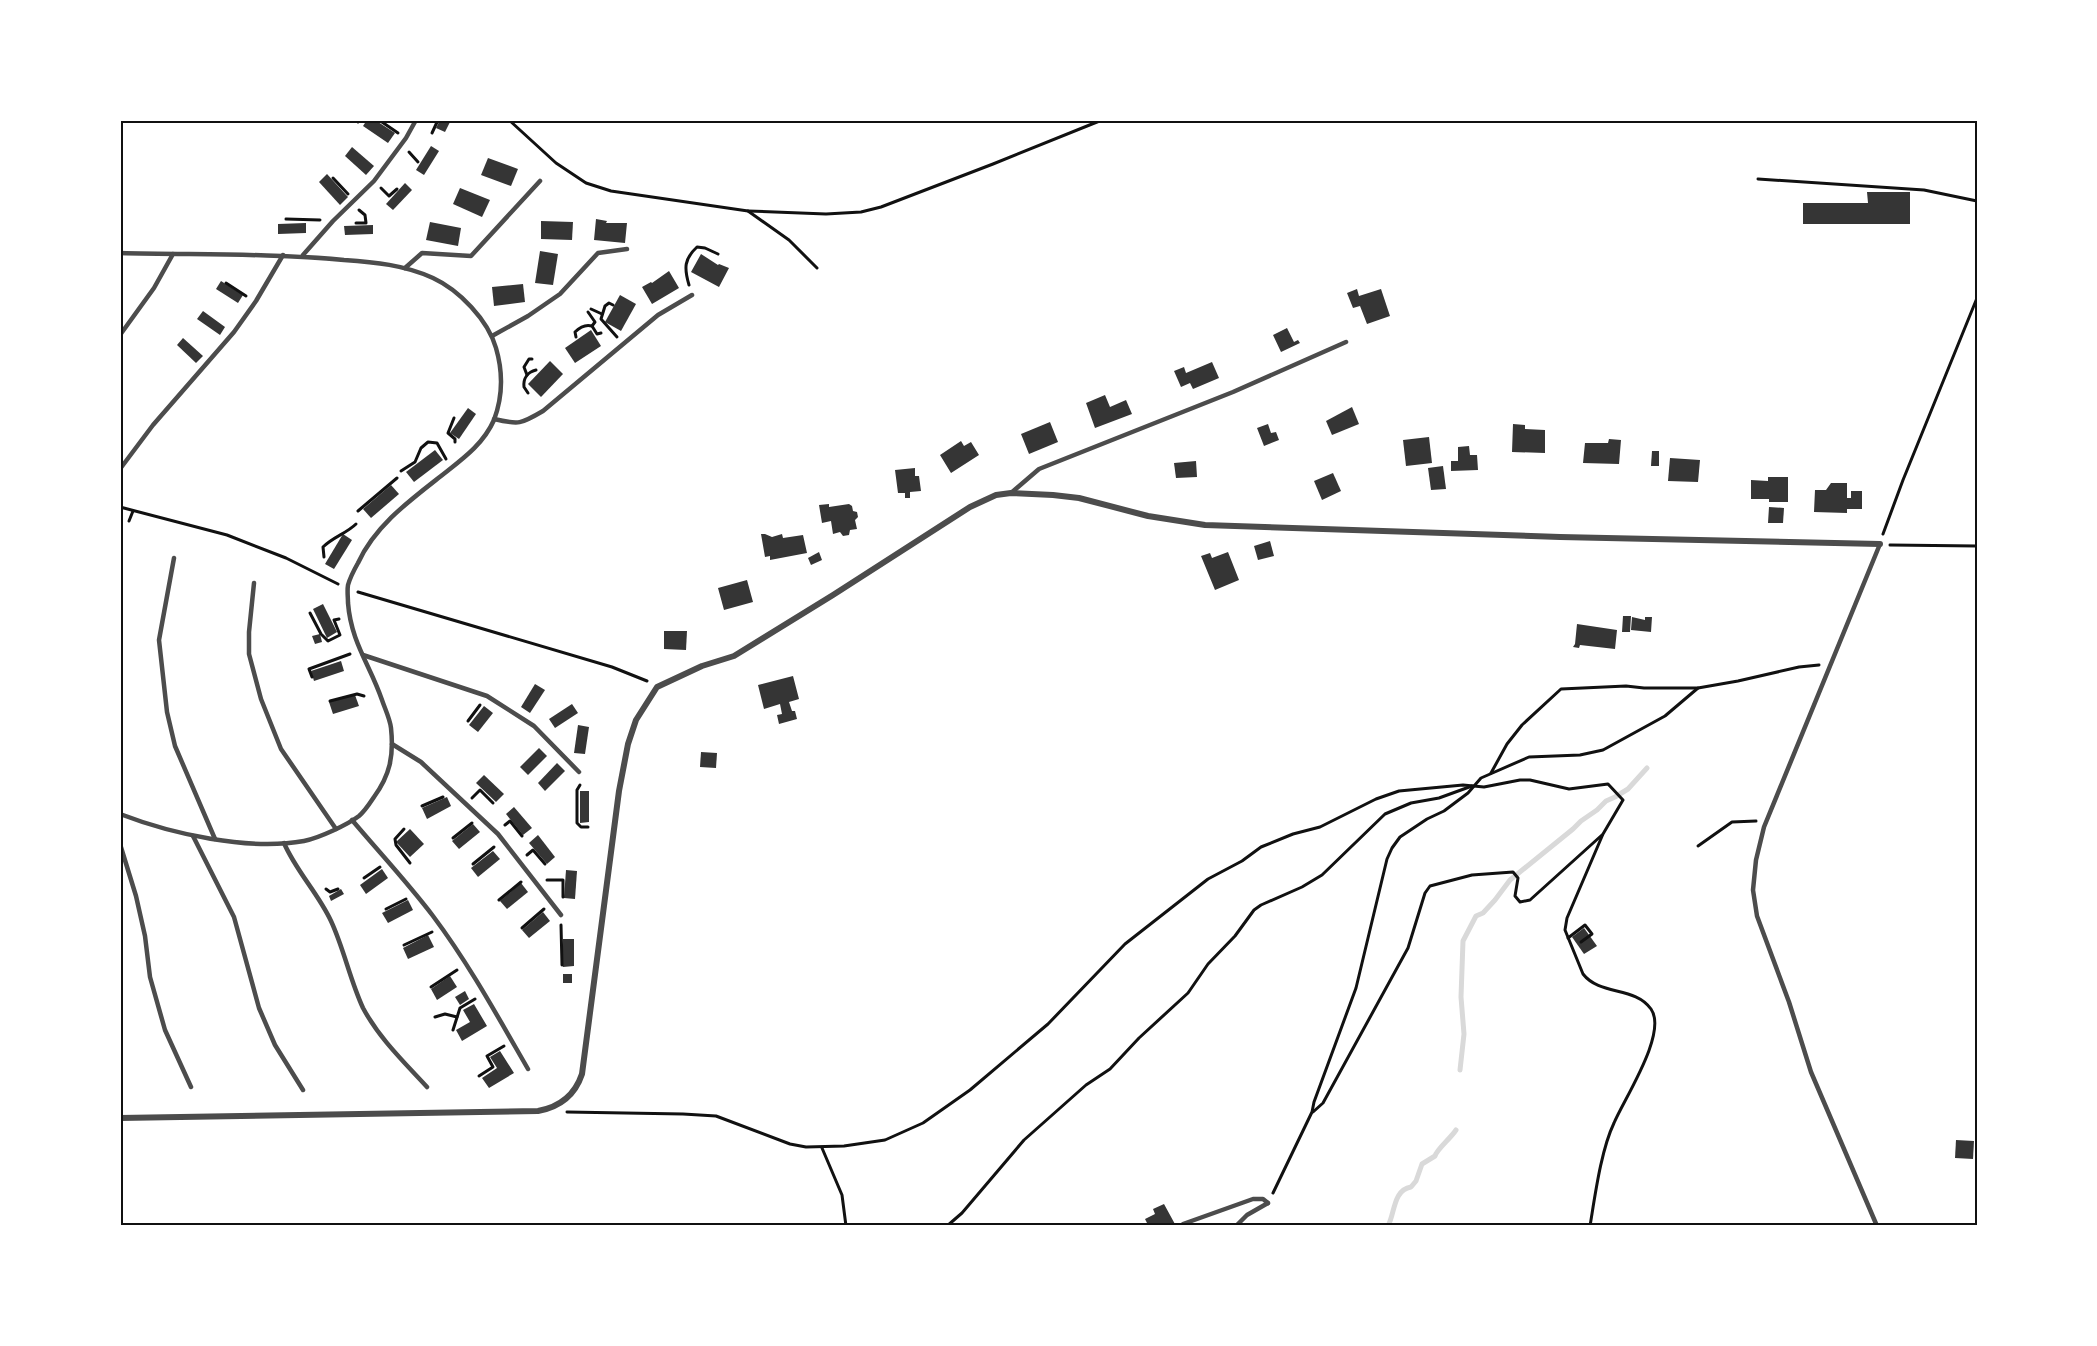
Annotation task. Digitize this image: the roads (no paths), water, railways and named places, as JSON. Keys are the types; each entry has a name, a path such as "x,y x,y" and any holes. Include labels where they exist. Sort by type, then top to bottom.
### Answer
{"street":[{"path":"120,1118 538,1112 562,1103 579,1084 582,1074 619,791 628,744 636,720 657,687 702,666 734,656 970,507 996,495 1078,498 1148,516 1205,525 1560,537 1880,544"}],"lane":[{"path":"302,256 333,220 374,181 406,138 416,120"},
{"path":"405,268 422,253 471,256 540,181"},
{"path":"492,336 528,316 560,294 598,253 627,249"},
{"path":"120,253 302,256 380,263 432,277 450,287 474,312 492,336 500,363 501,391 494,419 483,439 378,530 368,542 347,588 349,618 355,640 376,682 391,725 392,744 388,777 361,814 336,829 306,841 284,843 239,842 193,836 143,823 120,814 120,836"},
{"path":"120,335 154,288 173,254"},
{"path":"120,469 153,425 234,332 256,302 284,255"},
{"path":"494,419 514,424 527,421 543,411 658,315 692,295"},
{"path":"1011,494 1039,469 1233,392 1346,342"},
{"path":"1877,1226 1811,1072 1789,1002 1757,916 1754,890 1756,860 1767,821 1880,544"},
{"path":"174,558 159,640 167,712 175,746 214,839"},
{"path":"254,583 249,654 261,699 281,748 336,829"},
{"path":"362,653 487,696 534,726 579,772"},
{"path":"392,744 421,762 496,832 559,913"},
{"path":"352,820 441,928 485,994 528,1069"},
{"path":"193,836 234,917 259,1008 275,1045 303,1090"},
{"path":"284,843 293,863 318,898 332,923 364,1008 385,1042 427,1087"},
{"path":"120,844 145,936 150,976 165,1030 191,1087"},
{"path":"1183,1224 1253,1199 1263,1199 1268,1203 1247,1215 1236,1226"}],"waterway":[{"path":"1460,1070 1464,1034 1461,997 1463,941 1476,916 1483,913 1510,880 1606,801 1628,789 1647,768"},
{"path":"1388,1226 1398,1197 1416,1181 1422,1164 1435,1156 1456,1130"}]}
